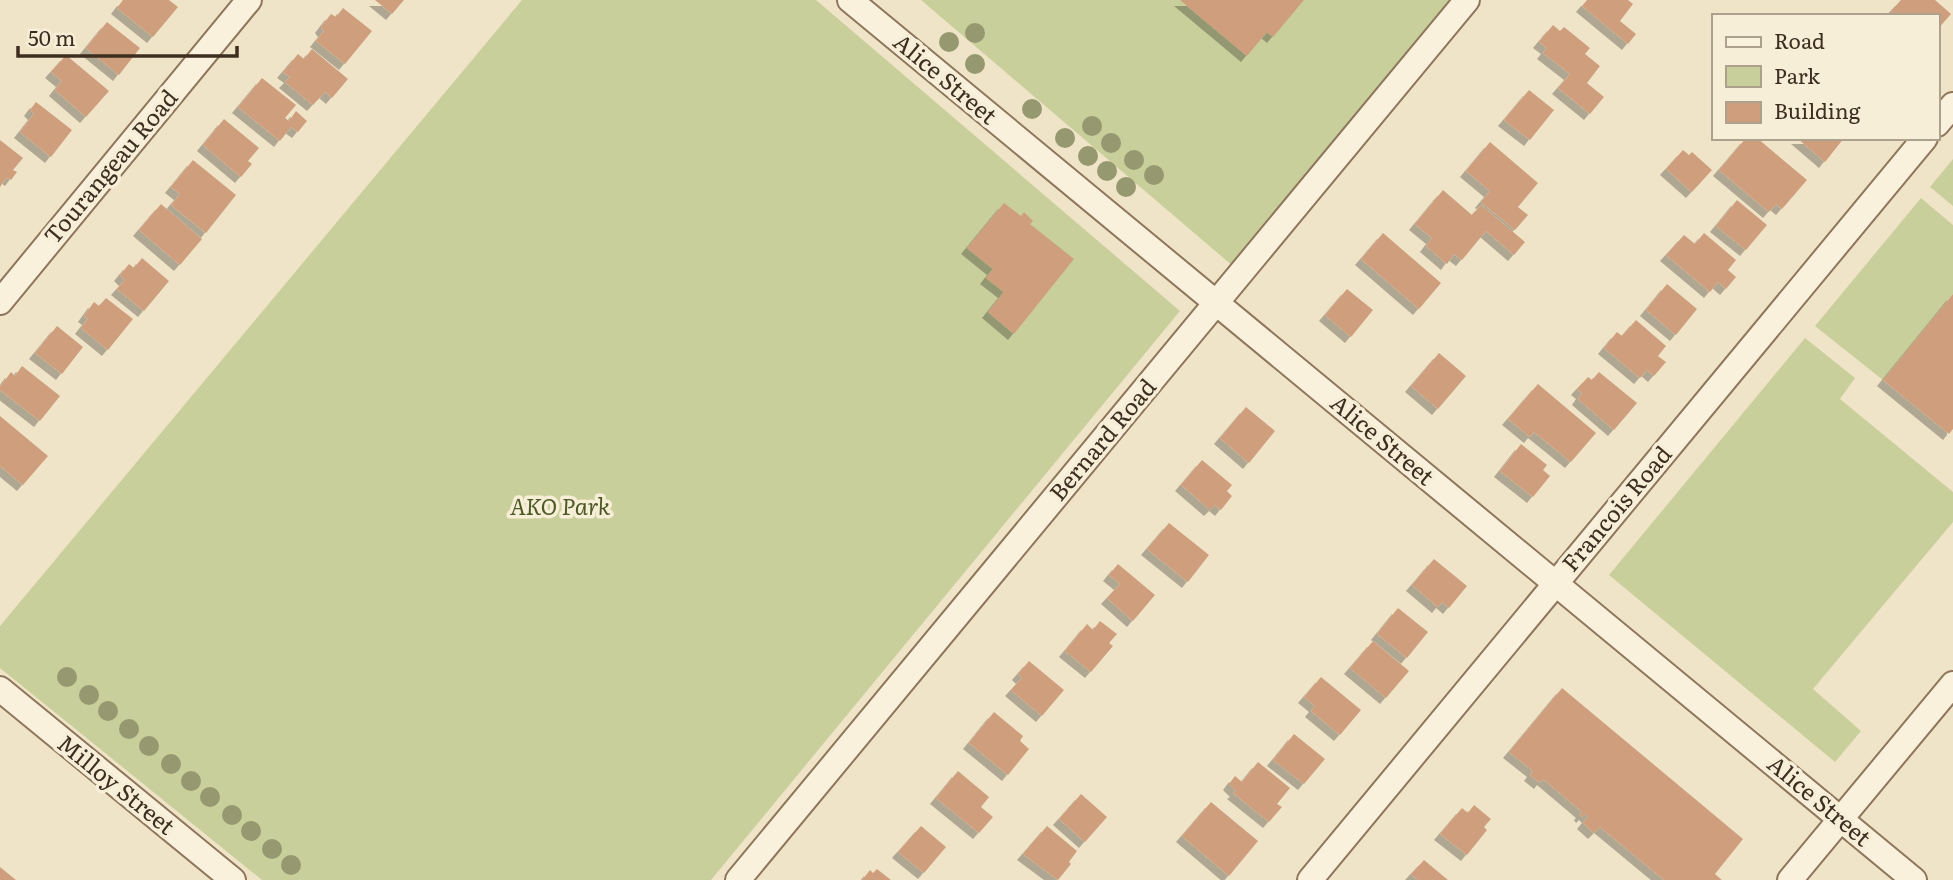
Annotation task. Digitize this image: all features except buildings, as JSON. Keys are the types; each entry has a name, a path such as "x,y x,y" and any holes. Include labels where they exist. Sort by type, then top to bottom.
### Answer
{"street":[{"name":"Tourangeau Road","path":"0,302 249,0"},
{"name":"Alice Street","path":"850,0 1914,880"},
{"name":"Bernard Road","path":"738,880 1467,0"},
{"path":"1939,122 1953,105"},
{"name":"Francois Road","path":"1310,880 1923,140"},
{"path":"1790,880 1953,684"},
{"name":"Milloy Street","path":"0,689 233,880"}],"green space":[{"name":"AKO Park","path":"522,0 816,0 1180,311 711,880 262,880 0,668 0,626"},
{"path":"921,0 1455,0 1234,267"},
{"path":"1953,159 1953,206 1930,187"},
{"path":"1921,198 1953,225 1953,294 1883,380 1815,326"},
{"path":"1805,338 1855,378 1840,399 1953,492 1953,522 1813,689 1861,731 1835,762 1609,575"}]}
